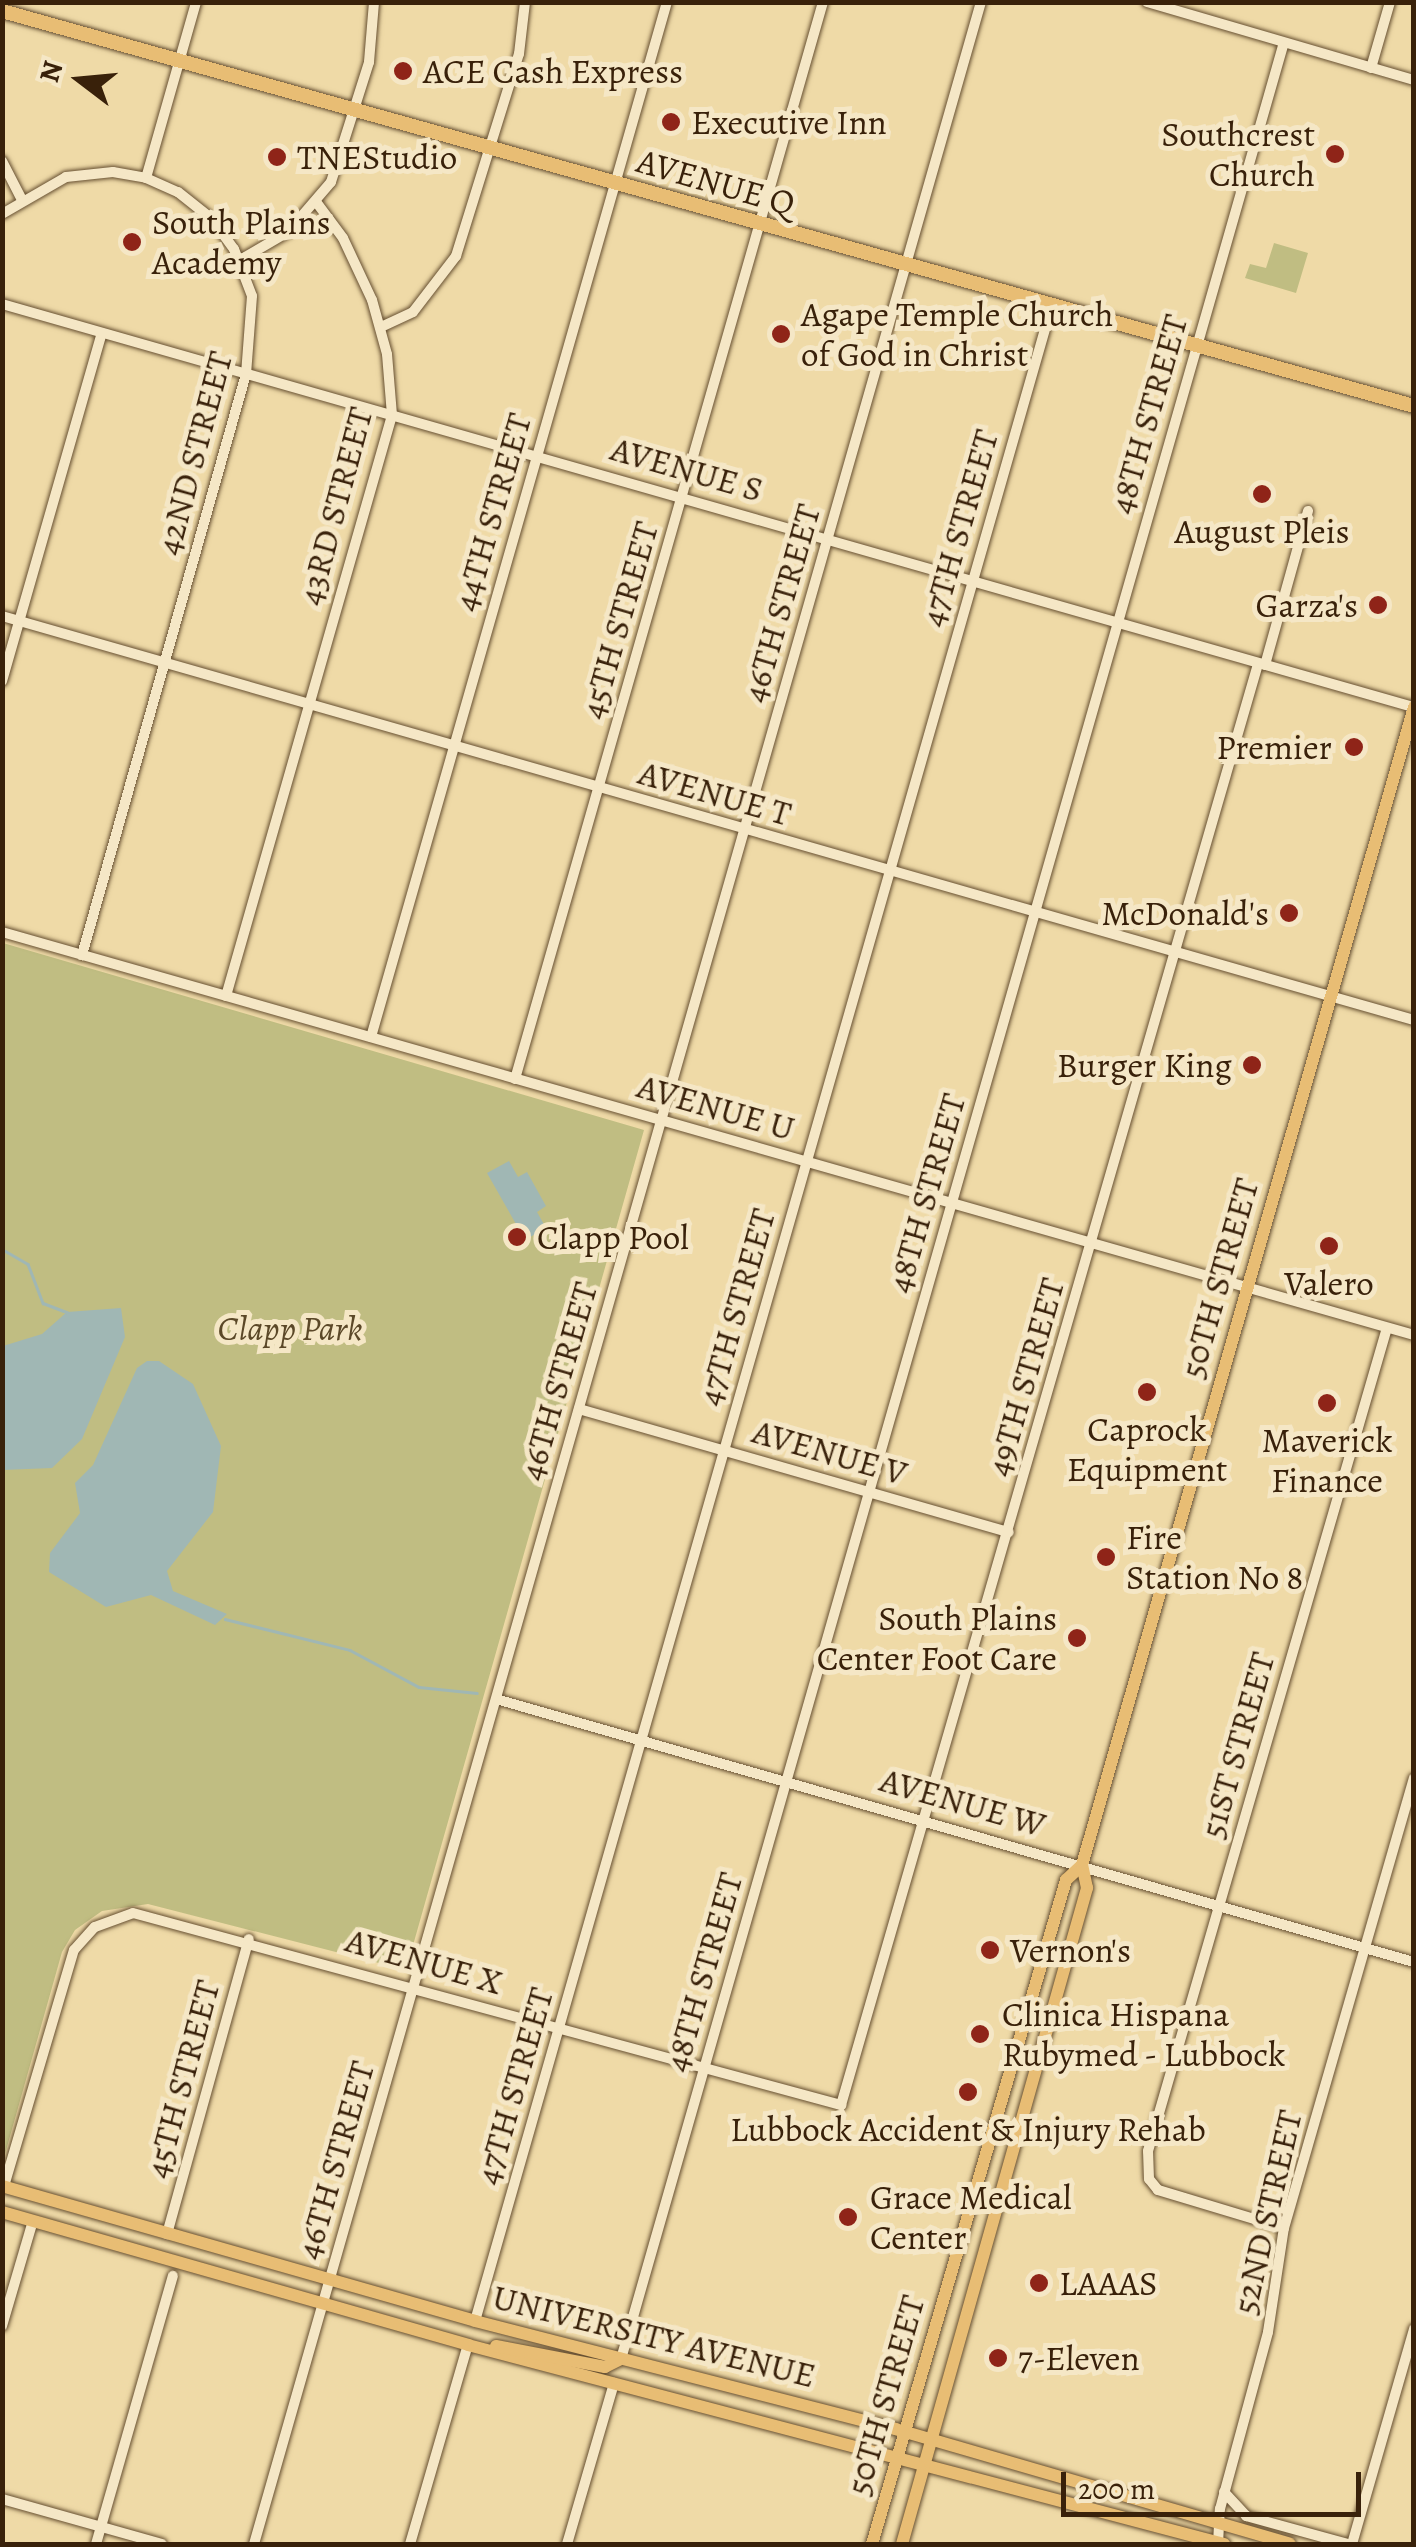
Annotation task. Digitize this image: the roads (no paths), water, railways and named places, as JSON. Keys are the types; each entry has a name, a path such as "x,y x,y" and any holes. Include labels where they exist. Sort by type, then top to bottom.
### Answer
{"highway":[{"name":"AVENUE Q","path":"2,12 1051,308 1414,406"}],"main road":[{"name":"50TH STREET","path":"902,2544 1088,1888 1082,1865 1413,707"},
{"name":"50TH STREET","path":"872,2544 1066,1880 1082,1865"},
{"name":"UNIVERSITY AVENUE","path":"3,2186 475,2321 905,2432 1290,2544"},
{"name":"UNIVERSITY AVENUE","path":"2,2212 468,2345 728,2409 1220,2544"},
{"path":"468,2345 525,2348 605,2367 621,2359"},
{"path":"728,2409 733,2386"}],"street":[{"path":"146,178 196,2"},
{"path":"2,214 22,198 92,173 146,178 195,203 240,260 288,232 317,203 356,111 372,46 374,2"},
{"path":"380,327 413,312 449,268 470,224 519,54 525,2"},
{"name":"44TH STREET","path":"371,1038 667,2"},
{"name":"45TH STREET","path":"515,1079 824,2"},
{"name":"46TH STREET","path":"254,2544 981,2"},
{"path":"1147,2 1414,80"},
{"path":"1371,68 1390,2"},
{"name":"48TH STREET","path":"621,2359 1284,43"},
{"path":"2,162 22,198"},
{"name":"43RD STREET","path":"226,996 392,415 380,327 359,267 317,203"},
{"name":"42ND STREET","path":"82,955 246,374 254,324 240,260"},
{"name":"AVENUE S","path":"2,304 1413,707"},
{"name":"47TH STREET","path":"475,2321 1051,308"},
{"path":"2,681 102,333"},
{"name":"49TH STREET","path":"841,2105 1308,511"},
{"name":"AVENUE T","path":"2,616 1414,1020"},
{"name":"AVENUE U","path":"2,932 1414,1335"},
{"name":"51ST STREET","path":"1284,2228 1158,2190 1150,2179 1148,2151 1386,1328"},
{"name":"AVENUE V","path":"578,1409 1009,1532"},
{"name":"AVENUE W","path":"496,1699 1414,1962"},
{"name":"52ND STREET","path":"1220,2544 1218,2524 1224,2492 1268,2332 1284,2228 1414,1778"},
{"name":"AVENUE X","path":"3,2186 68,1964 94,1927 122,1914 148,1914 249,1939 703,2070 841,2105"},
{"name":"45TH STREET","path":"167,2234 249,1939"},
{"path":"2,2326 33,2221"},
{"path":"96,2544 174,2276"},
{"path":"1224,2492 1246,2516 1350,2544 1414,2329"},
{"path":"410,2544 468,2345"},
{"path":"567,2544 614,2382"},
{"path":"2,2500 162,2544"}],"water":[{"path":"509,1161 518,1177 527,1172 546,1206 537,1212 546,1228 525,1240 487,1173"},
{"path":"121,1308 125,1337 82,1439 52,1468 3,1470 3,1346 42,1334 67,1312"},
{"path":"147,1361 159,1361 193,1384 221,1446 213,1512 167,1571 173,1591 227,1614 215,1625 151,1595 106,1607 49,1572 50,1553 80,1513 75,1483 93,1465 137,1368"}],"waterway":[{"path":"2,1249 28,1264 43,1303 67,1312"},
{"path":"225,1619 350,1650 419,1687 477,1693"}],"place":[{"name":"ACE Cash Express","path":"403,71"},
{"name":"Executive Inn","path":"671,122"},
{"name":"Southcrest Church","path":"1335,154"},
{"name":"TNEStudio","path":"277,157"},
{"name":"South Plains Academy","path":"132,242"},
{"name":"Agape Temple Church of God in Christ","path":"781,334"},
{"name":"August Pleis","path":"1262,494"},
{"name":"Garza's","path":"1378,605"},
{"name":"Premier","path":"1354,747"},
{"name":"McDonald's","path":"1289,913"},
{"name":"Burger King","path":"1252,1065"},
{"name":"Clapp Pool","path":"517,1237"},
{"name":"Valero","path":"1329,1246"},
{"name":"Caprock Equipment","path":"1147,1392"},
{"name":"Maverick Finance","path":"1327,1403"},
{"name":"Fire Station No 8","path":"1106,1557"},
{"name":"South Plains Center Foot Care","path":"1077,1638"},
{"name":"Vernon's","path":"990,1950"},
{"name":"Clinica Hispana Rubymed - Lubbock","path":"980,2034"},
{"name":"Lubbock Accident & Injury Rehab","path":"968,2092"},
{"name":"Grace Medical Center","path":"848,2217"},
{"name":"LAAAS","path":"1039,2283"},
{"name":"7-Eleven","path":"998,2358"}],"park label":[{"name":"Clapp Park","path":"290,1328"}]}
